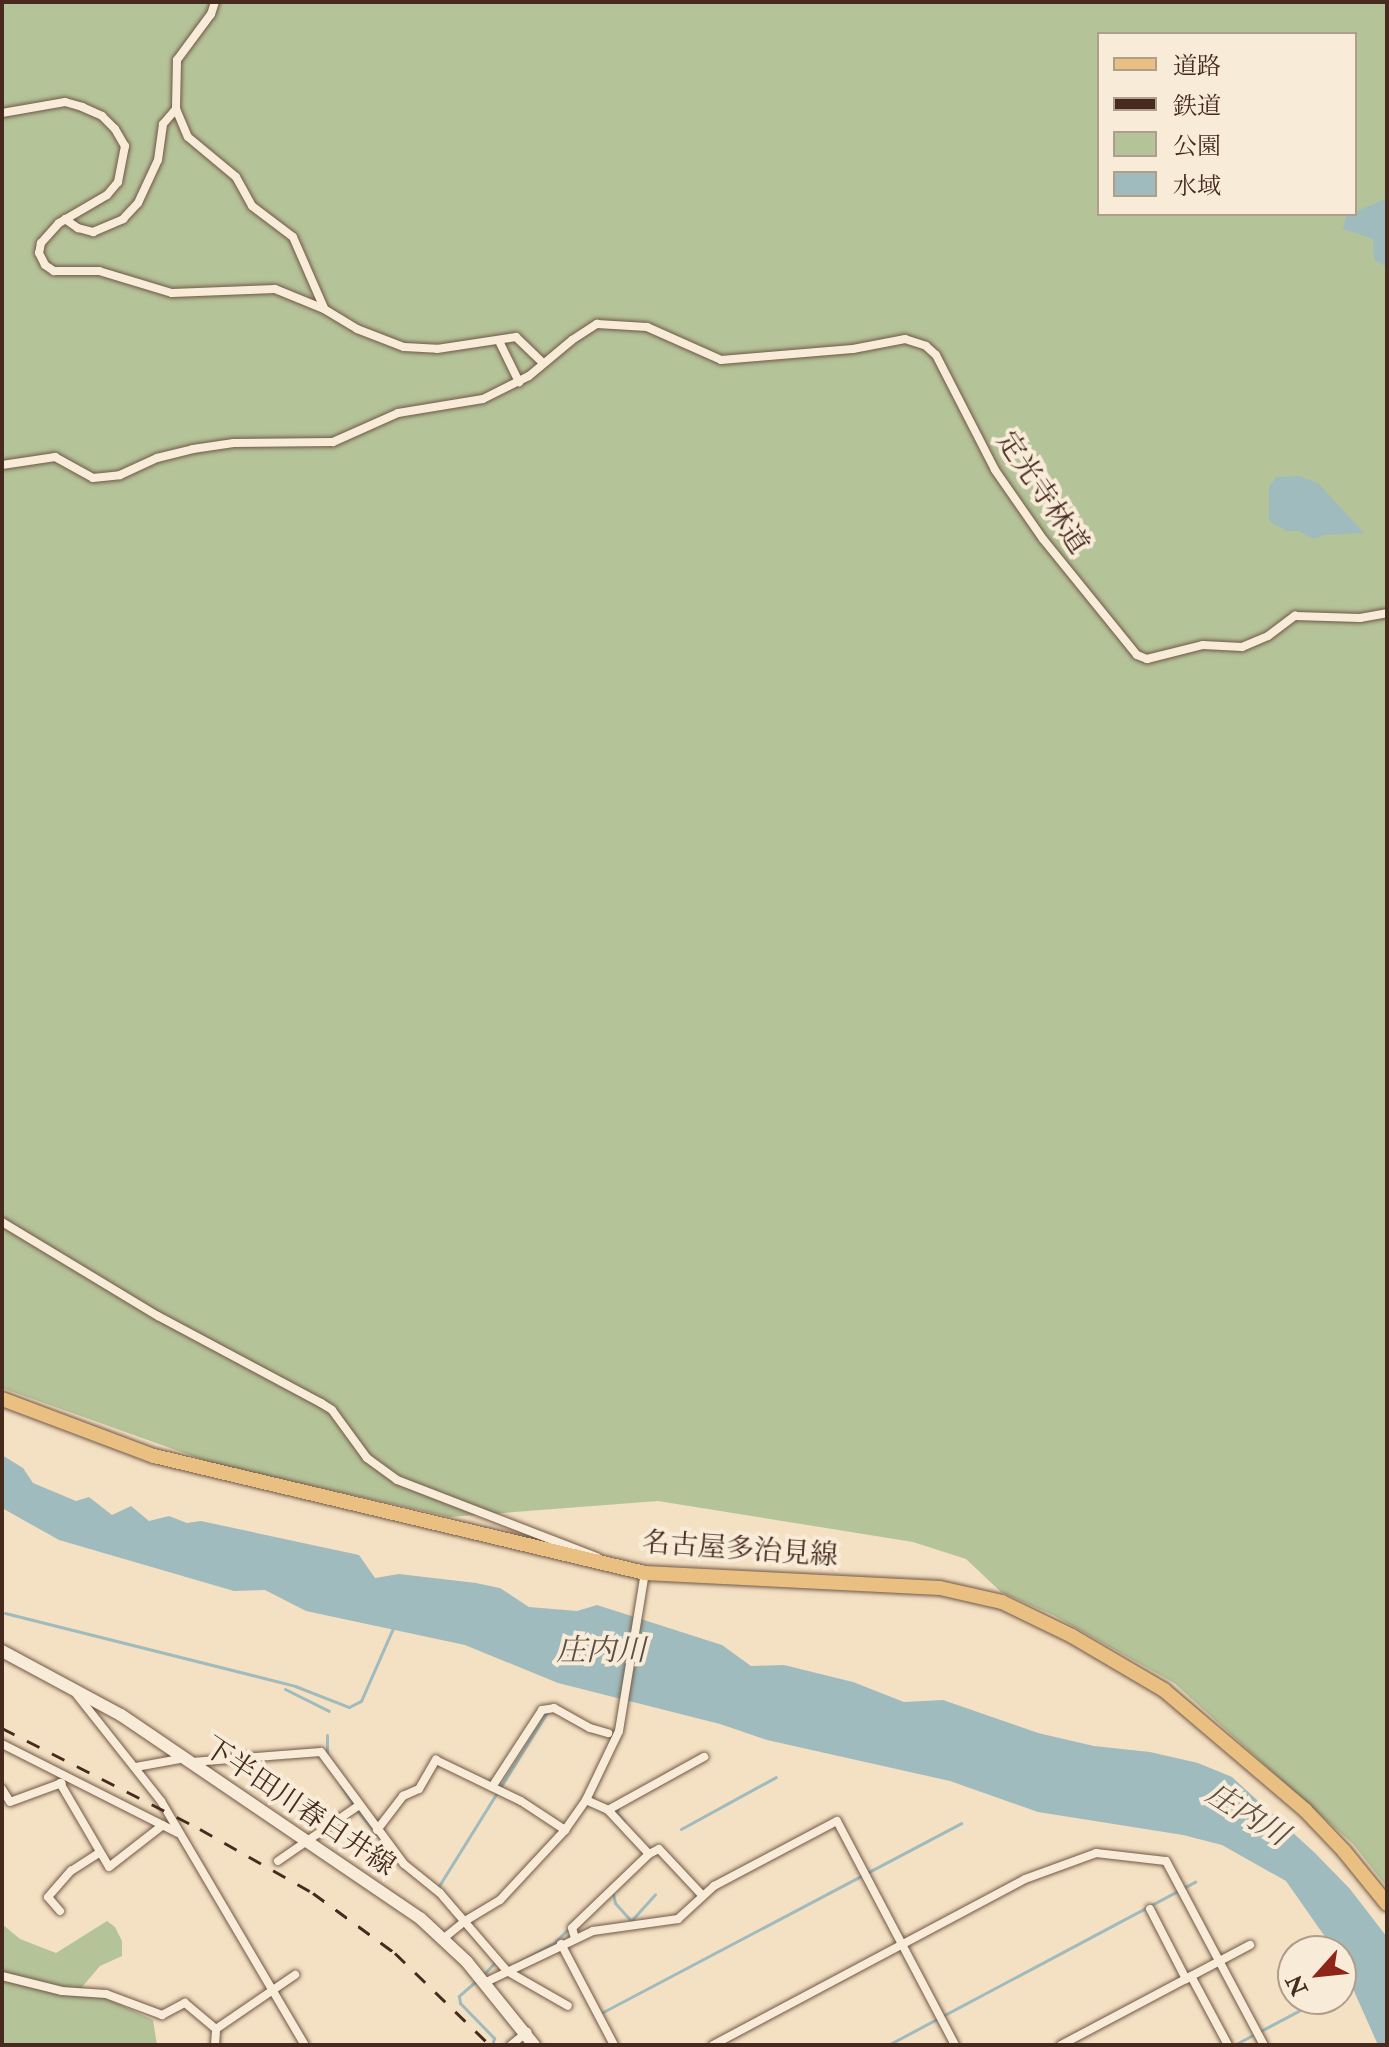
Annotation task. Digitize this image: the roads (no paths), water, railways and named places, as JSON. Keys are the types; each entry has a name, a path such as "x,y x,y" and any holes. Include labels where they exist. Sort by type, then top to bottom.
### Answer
{"main road":[{"name":"名古屋多治見線","path":"2,1399 108,1441 184,1464 645,1573 940,1588 971,1593 1025,1611 1164,1690 1305,1810 1344,1851 1387,1904"},
{"name":"下半田川春日井線","path":"2,1651 69,1685 188,1760 444,1938 527,2032 534,2045"}],"street":[{"path":"215,2 211,14 177,60 176,109 188,137 236,177 252,206 293,237 324,309"},
{"path":"2,113 65,102 102,116 115,129 125,146 118,182 107,195 65,219 41,243 39,253 45,265 54,271 99,271 172,293 275,289 324,309 357,329 404,347 437,349 516,337 543,363 519,382 461,406 398,413 343,439 321,444 234,443 193,449 157,458 120,475 93,478 55,457 2,465"},
{"path":"65,219 78,228 93,232 123,219 138,203 158,160 163,124 176,109"},
{"name":"定光寺林道","path":"543,363 597,324 647,327 721,360 853,349 905,339 926,346 936,355 995,470 1043,539 1128,646 1147,659 1203,645 1242,647 1257,643 1295,616 1360,618 1387,613"},
{"path":"499,341 519,382"},
{"path":"2,1222 146,1309 332,1410 367,1458 397,1480 582,1549 613,1566"},
{"path":"444,1938 500,1900 565,1830 586,1800 619,1731 645,1573"},
{"path":"69,1685 161,1801 305,2045"},
{"path":"492,1787 542,1710 554,1708 590,1728 608,1733"},
{"path":"2,1744 179,1834"},
{"path":"136,1767 188,1760 321,1752 358,1806 404,1864 440,1893 507,1971 568,2006"},
{"path":"608,1810 704,1757"},
{"path":"377,1830 403,1796 419,1789 436,1760 492,1787 565,1830"},
{"path":"2,1789 10,1802 72,1778"},
{"path":"60,1783 109,1867 163,1825"},
{"path":"586,1800 608,1810 649,1854"},
{"path":"278,1861 358,1806"},
{"path":"484,1983 593,1931 678,1919 714,1886 837,1821 955,2045"},
{"path":"575,1938 572,1928 649,1854 659,1849 703,1896"},
{"path":"60,1911 48,1897 71,1871 99,1853"},
{"path":"713,2045 1025,1879 1096,1853 1166,1861 1264,2045"},
{"path":"1150,1909 1228,2045"},
{"path":"561,1944 614,2045"},
{"path":"1061,2045 1250,1945"},
{"path":"216,2029 295,1975"},
{"path":"2,1976 62,1991 106,1994 162,2015 185,2003 216,2029"},
{"path":"215,2045 216,2029"},
{"path":"511,2045 527,2032"}],"water":[{"path":"1387,198 1387,267 1374,260 1373,239 1343,229 1346,216 1357,216 1357,211"},
{"path":"1299,476 1319,484 1364,533 1324,535 1313,539 1299,531 1286,531 1269,521 1269,487 1276,477"},
{"name":"庄内川","path":"2,1455 23,1468 33,1483 76,1501 89,1497 112,1515 131,1506 149,1521 169,1516 187,1523 201,1521 359,1555 375,1578 399,1574 476,1583 500,1588 529,1607 577,1611 597,1605 722,1645 751,1666 784,1665 853,1682 904,1702 943,1700 1038,1733 1094,1746 1150,1752 1198,1763 1232,1777 1315,1853 1350,1889 1387,1937 1387,2045 1378,2045 1357,1998 1357,1935 1324,1935 1286,1881 1222,1845 1183,1835 1038,1812 950,1781 767,1740 720,1724 558,1683 465,1645 306,1611 265,1590 234,1591 59,1540 2,1508"}],"waterway":[{"path":"5,1613 295,1686 349,1707 361,1701 394,1626"},
{"path":"285,1689 329,1711"},
{"path":"437,1889 547,1712"},
{"path":"327,1735 327,1755"},
{"path":"681,1829 776,1777"},
{"path":"341,1786 354,1806"},
{"path":"618,1808 617,1813 624,1821"},
{"path":"357,1810 380,1838"},
{"path":"603,2012 961,1823"},
{"path":"888,2045 1195,1882"},
{"path":"613,1894 615,1903 631,1921 655,1894"},
{"path":"511,1966 554,1943 570,1927"},
{"path":"484,1974 495,1962"},
{"path":"476,1981 459,1996 460,2003 494,2038 493,2042"},
{"path":"1234,2045 1291,2015"}],"railway":[{"path":"2,1728 200,1829 313,1893 395,1953 490,2045"}]}
